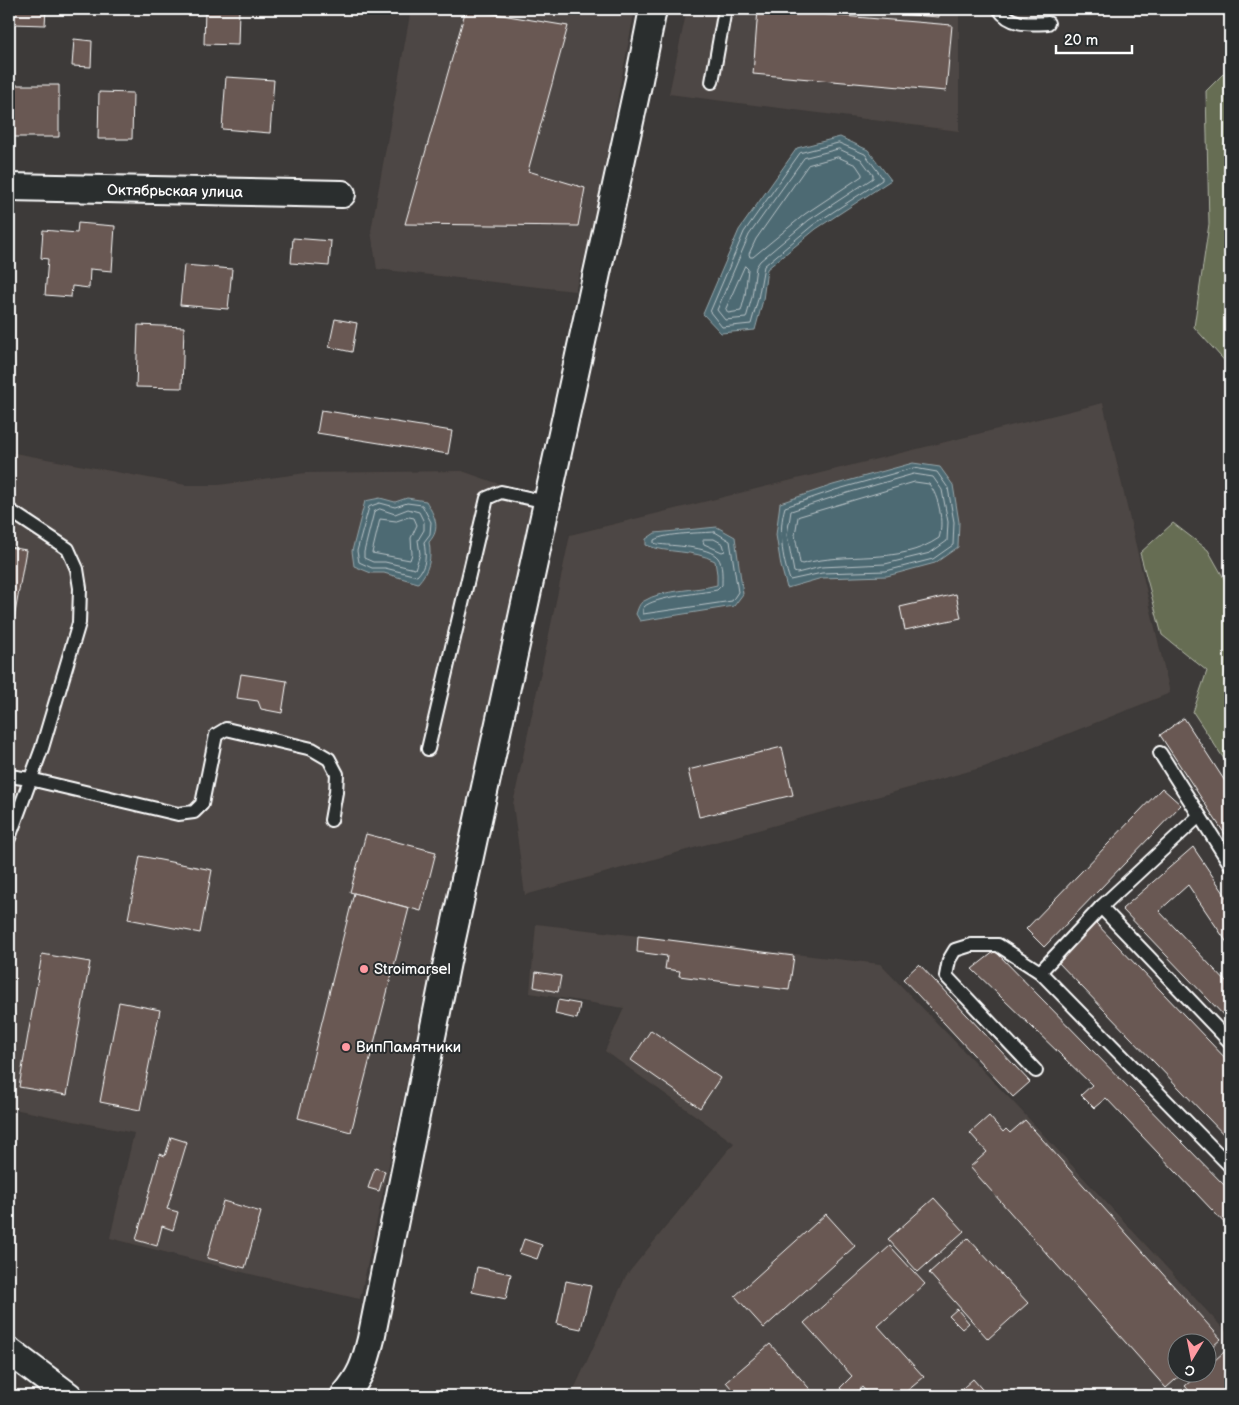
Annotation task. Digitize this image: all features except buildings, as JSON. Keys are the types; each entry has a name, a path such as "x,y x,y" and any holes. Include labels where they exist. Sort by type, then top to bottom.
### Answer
{"street":[{"path":"344,1396 358,1379 371,1339 447,962 653,9"},
{"name":"Октябрьская улица","path":"9,187 342,194"},
{"path":"9,1351 69,1396"}],"lane":[{"path":"712,82 725,9"},
{"path":"999,9 1013,21 1027,24 1048,23"},
{"path":"428,749 487,498 501,492 547,502"},
{"path":"9,510 68,549 80,588 78,623 42,748 9,838"},
{"path":"9,776 30,779 178,814 194,812 202,804 216,735 226,729 312,748 329,759 337,774 331,820"},
{"path":"1160,753 1230,864"},
{"path":"1040,972 1101,906 1199,816"},
{"path":"1101,906 1230,1042"},
{"path":"1036,1071 946,976 949,960 956,950 972,945 998,945 1040,972 1230,1166"}],"shaded area":[{"path":"411,9 635,9 592,231 575,291 377,269 371,231"},
{"path":"687,9 959,9 959,131 669,94"},
{"path":"1103,403 1170,693 984,767 525,895 513,804 570,535"},
{"path":"9,452 186,485 219,485 306,473 462,471 533,496 360,1299 250,1274 110,1238 134,1133 9,1108"},
{"path":"536,924 880,964 1014,1103 1230,1336 1230,1396 571,1396 626,1276 734,1143 605,1051 624,1008 530,993"}],"green space":[{"path":"1230,67 1230,367 1194,327 1209,224 1206,91"},
{"path":"1173,523 1208,550 1230,589 1230,768 1193,712 1207,671 1162,635 1140,553"}],"water":[{"path":"840,137 868,150 891,180 816,229 767,269 763,300 755,330 721,333 703,314 739,230 797,148"},
{"path":"913,463 940,467 953,485 959,522 958,547 935,563 887,576 822,578 787,588 776,535 780,503 833,485"},
{"path":"380,498 395,502 407,498 426,501 432,511 436,527 433,537 429,542 430,559 427,569 418,583 384,573 371,573 354,566 352,551 365,501"},
{"path":"717,527 735,537 743,594 734,606 640,621 636,614 639,606 642,602 652,597 670,592 717,585 715,561 689,553 654,548 646,545 646,539 655,533"}],"place":[{"name":"Stroimarsel","path":"364,969"},
{"name":"ВипПамятники","path":"346,1047"}]}
